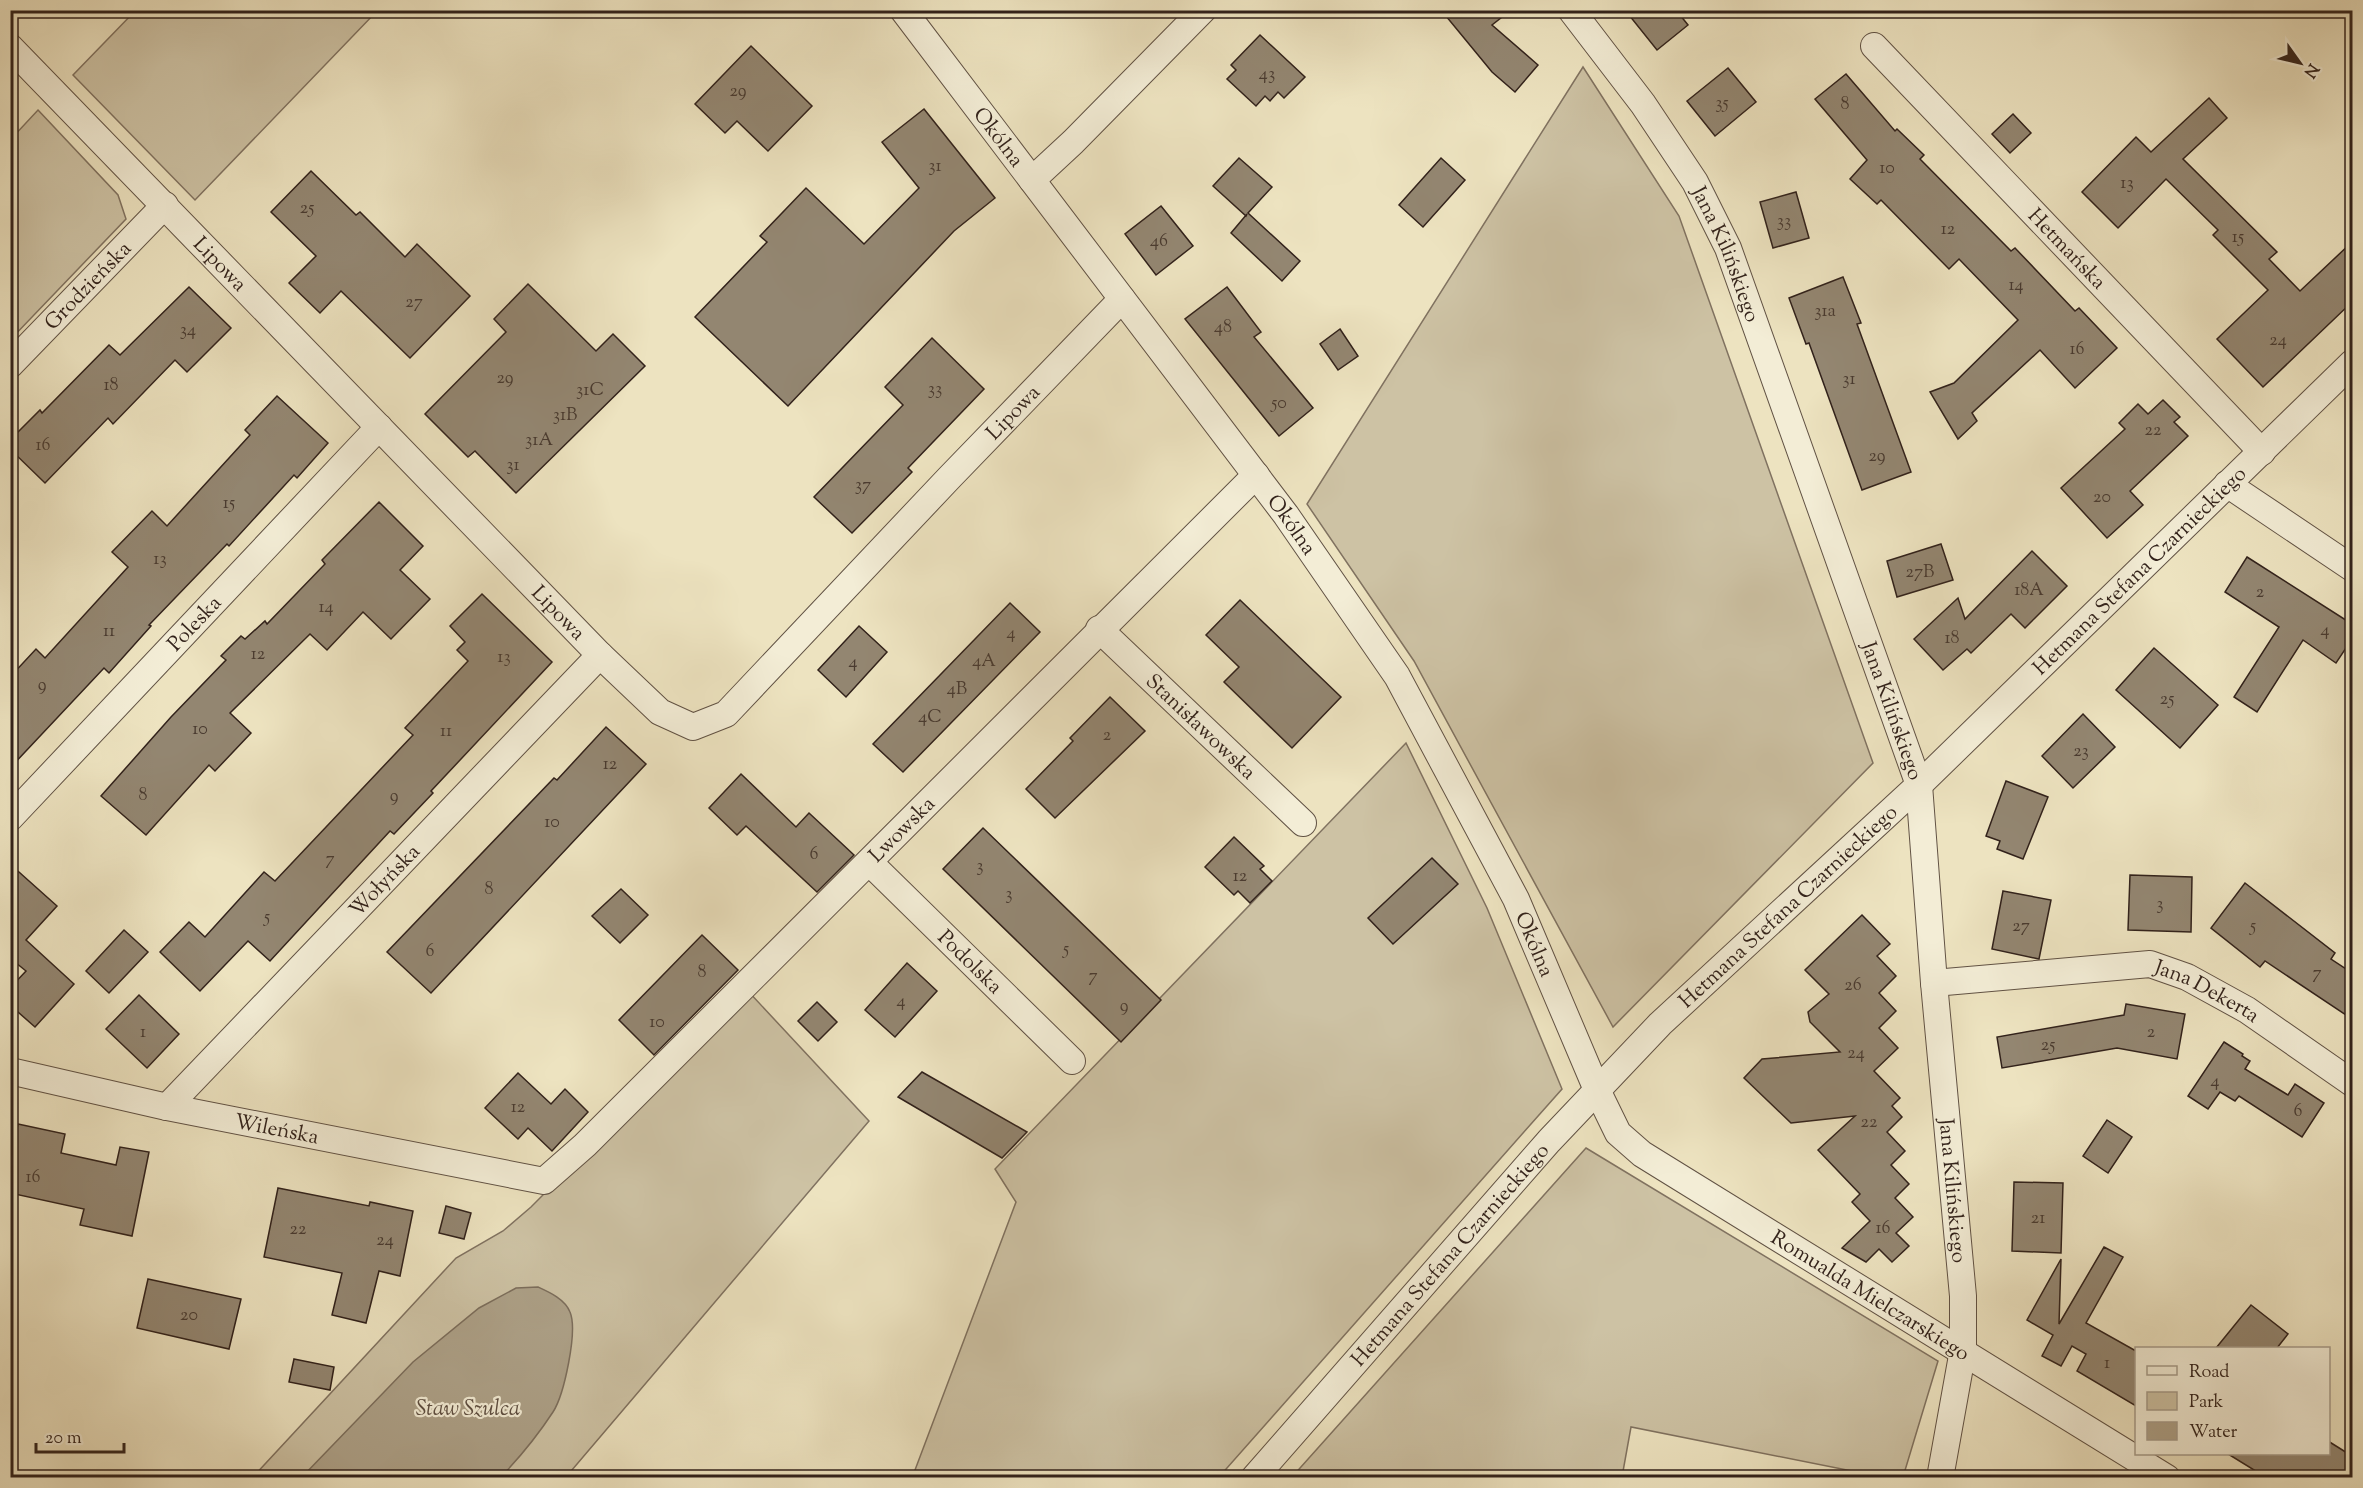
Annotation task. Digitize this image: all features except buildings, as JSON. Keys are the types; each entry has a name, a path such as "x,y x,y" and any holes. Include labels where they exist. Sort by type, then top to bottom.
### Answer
{"street":[{"name":"Okólna","path":"903,10 1256,475 1397,676 1516,899 1597,1090"},
{"path":"1032,180 1203,10"},
{"name":"Jana Kilińskiego","path":"1571,10 1643,104 1695,182 1728,248 1919,785 1934,983 1963,1296 1963,1350 1940,1478"},
{"name":"Hetmańska","path":"1874,46 2262,452"},
{"name":"Lipowa","path":"10,47 600,655 660,712 693,727 726,714 957,469 1122,299"},
{"name":"Grodzieńska","path":"10,365 165,205"},
{"name":"Hetmana Stefana Czarnieckiego","path":"1254,1478 1549,1141 1660,1024 1919,785 2352,363"},
{"name":"Poleska","path":"10,818 379,427"},
{"name":"Lwowska","path":"544,1180 585,1145 1099,629 1256,475"},
{"path":"2228,484 2352,567"},
{"name":"Stanisławowska","path":"1099,629 1303,823"},
{"name":"Wołyńska","path":"167,1107 600,655"},
{"name":"Podolska","path":"869,862 1072,1061"},
{"name":"Jana Dekerta","path":"1934,983 2150,964 2187,976 2247,1010 2352,1083"},
{"name":"Wileńska","path":"10,1071 167,1107 544,1180"},
{"name":"Romualda Mielczarskiego","path":"1597,1090 1618,1133 1642,1154 2167,1478"}],"green space":[{"path":"136,10 377,11 195,200 73,75"},
{"path":"1583,67 1679,216 1873,763 1613,1027 1414,661 1307,504"},
{"path":"38,110 118,195 126,219 11,339 11,139"},
{"path":"1406,743 1487,908 1562,1089 1219,1477 912,1478 1016,1202 995,1169"},
{"path":"747,990 869,1121 566,1477 252,1478 456,1258 503,1231 531,1207"},
{"path":"1586,1148 1938,1361 1903,1477 1882,1477 1631,1427 1622,1477 1292,1477"}],"water":[{"name":"Staw Szulca","path":"538,1287 561,1300 568,1307 572,1321 569,1363 553,1412 501,1477 302,1477 413,1362 479,1308 516,1288"}]}
